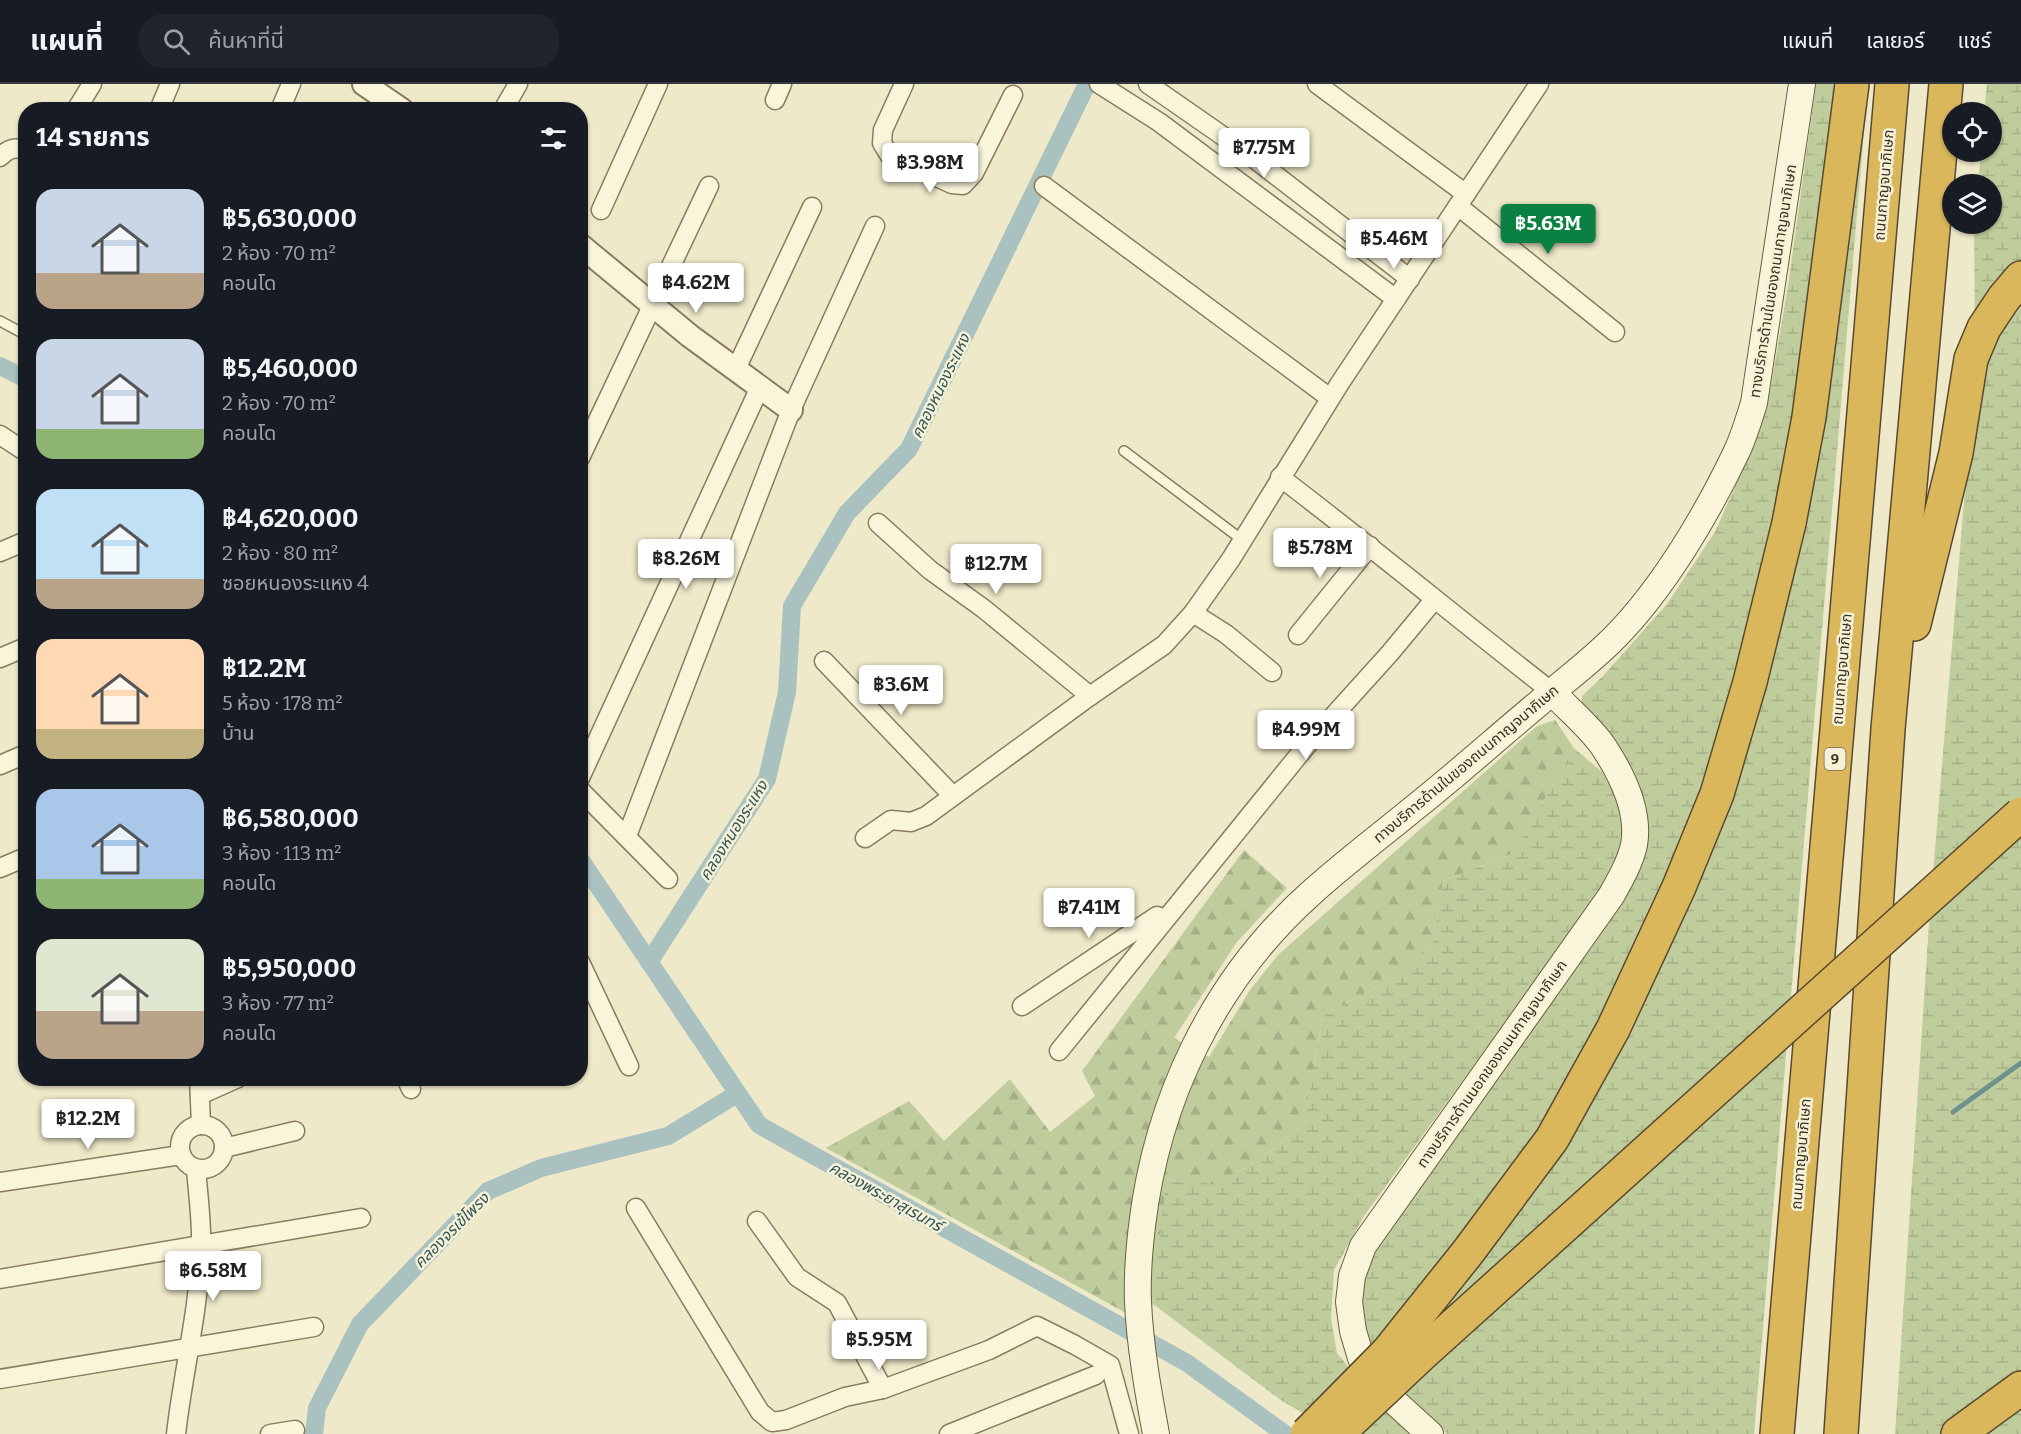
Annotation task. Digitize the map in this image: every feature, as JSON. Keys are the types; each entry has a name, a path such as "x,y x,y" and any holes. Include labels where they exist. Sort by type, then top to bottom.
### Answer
{"highway":[{"path":"1307,1434 1388,1353 1468,1252 1552,1139 1613,1029 1674,897 1717,794 1750,682 1789,523 1809,417 1852,84"},
{"name":"ถนนกาญจนาภิเษก","path":"1777,1434 1892,84"},
{"path":"1841,1434 1888,729 1946,84"},
{"path":"1888,729 1956,453 1971,359 1984,328 2021,278"},
{"path":"1337,1434 1431,1346 2021,814"},
{"path":"1958,1434 2021,1388"}],"main road":[{"name":"ทางบริการด้านในของถนนกาญจนาภิเษก","path":"1156,1434 1138,1302 1140,1246 1148,1182 1158,1137 1170,1101 1198,1038 1228,988 1270,933 1310,893 1422,802 1615,637 1655,590 1700,520 1738,449 1754,403 1802,84"},
{"name":"ทางบริการด้านนอกของถนนกาญจนาภิเษก","path":"1430,1434 1375,1384 1361,1358 1353,1330 1349,1302 1352,1276 1363,1246 1611,896 1626,867 1634,844 1631,803 1625,785 1602,744 1551,692"}],"street":[{"path":"81,102 92,84"},
{"path":"162,102 170,84"},
{"path":"283,102 291,84"},
{"path":"364,84 390,102"},
{"path":"508,102 518,84"},
{"path":"601,210 658,84"},
{"path":"904,84 883,130 882,143 890,156 952,184 963,184 974,173 1013,95"},
{"path":"1148,84 1243,150 1410,279"},
{"path":"1317,84 1462,200 1615,332"},
{"path":"865,838 891,820 911,822 927,816 1090,696 1164,645 1193,613 1231,559 1241,539 1330,398 1539,84"},
{"path":"1104,87 1159,122 1396,299"},
{"path":"1159,122 1171,100"},
{"path":"0,157 7,150 18,148"},
{"path":"588,442 709,186"},
{"path":"1044,186 1330,398"},
{"path":"736,369 812,207"},
{"path":"627,836 791,410 875,226"},
{"path":"588,252 690,336 791,410"},
{"path":"588,761 760,387"},
{"path":"1280,477 1370,546 1430,597 1551,692"},
{"path":"878,523 930,570 984,609 1090,696"},
{"path":"0,552 18,544"},
{"path":"1298,635 1370,546"},
{"path":"1022,1006 1160,920 1301,739 1430,597"},
{"path":"1193,613 1226,634 1272,672"},
{"path":"0,658 18,650"},
{"path":"824,661 953,796"},
{"path":"0,765 18,757"},
{"path":"588,798 668,879"},
{"path":"0,868 18,860"},
{"path":"1059,1051 1157,933 1160,920"},
{"path":"588,979 629,1066"},
{"path":"200,1087 201,1125"},
{"path":"201,1125 218,1131 223,1139 224,1148 222,1158 217,1163 204,1169 196,1169 187,1164 181,1155 180,1147 182,1138 193,1127 201,1125"},
{"path":"224,1148 295,1131"},
{"path":"0,1182 181,1155"},
{"path":"176,1434 190,1348 201,1246 196,1169"},
{"path":"636,1208 760,1412 772,1422 786,1420 845,1397 883,1389 989,1350 1037,1326 1110,1365 1129,1434"},
{"path":"0,1279 361,1218"},
{"path":"757,1221 797,1277 837,1303 883,1389"},
{"path":"0,1379 314,1327"},
{"path":"950,1434 1096,1375"},
{"path":"270,1434 295,1430"}],"lane":[{"path":"0,321 18,331"},
{"path":"1124,451 1241,539"}],"green space":[{"path":"1816,84 1868,84 1754,1434 1447,1434 1402,1396 1366,1347 1359,1293 1366,1266 1382,1236 1644,848 1647,817 1641,797 1581,708 1582,696 1603,676 1667,604 1715,532 1750,453 1767,408 1788,286"},
{"path":"1987,84 2021,84 2021,267 1975,334 1974,234 2002,234 2002,174 1979,174 1980,162 2002,162 2002,102 1985,102"},
{"path":"2021,297 2021,1434 1895,1434 1930,909 1972,406 1987,347"},
{"path":"1555,720 1574,748 1514,853 1443,881 1433,942 1391,979 1323,1016 1304,1124 1258,1161 1214,1185 1167,1180 1153,1304 1144,1323 826,1148 909,1101 944,1141 1010,1079 1050,1132 1095,1096 1082,1071 1244,850 1287,888 1237,942 1174,1038 1209,1057 1250,990 1278,955 1537,726"},
{"path":"1574,748 1603,773 1616,798 1626,831 1616,871 1364,1216 1334,1270 1331,1318 1337,1353 1379,1405 1412,1434 1339,1434 1282,1401 1153,1304 1166,1180 1214,1184 1258,1161 1304,1124 1323,1016 1391,979 1433,942 1443,881 1514,853"}],"waterway":[{"name":"คลองหนองระแหง","path":"649,962 767,779 787,692 792,606 847,513 909,449 1087,84"},
{"name":"คลองพระยาสุเรนทร์","path":"0,366 18,375"},
{"name":"คลองพระยาสุเรนทร์","path":"588,871 759,1125 1187,1363 1285,1434"},
{"path":"1953,1112 2021,1063"},
{"name":"คลองจรเข้โพรง","path":"314,1434 317,1408 360,1324 488,1191 541,1168 668,1136 737,1094"}]}
